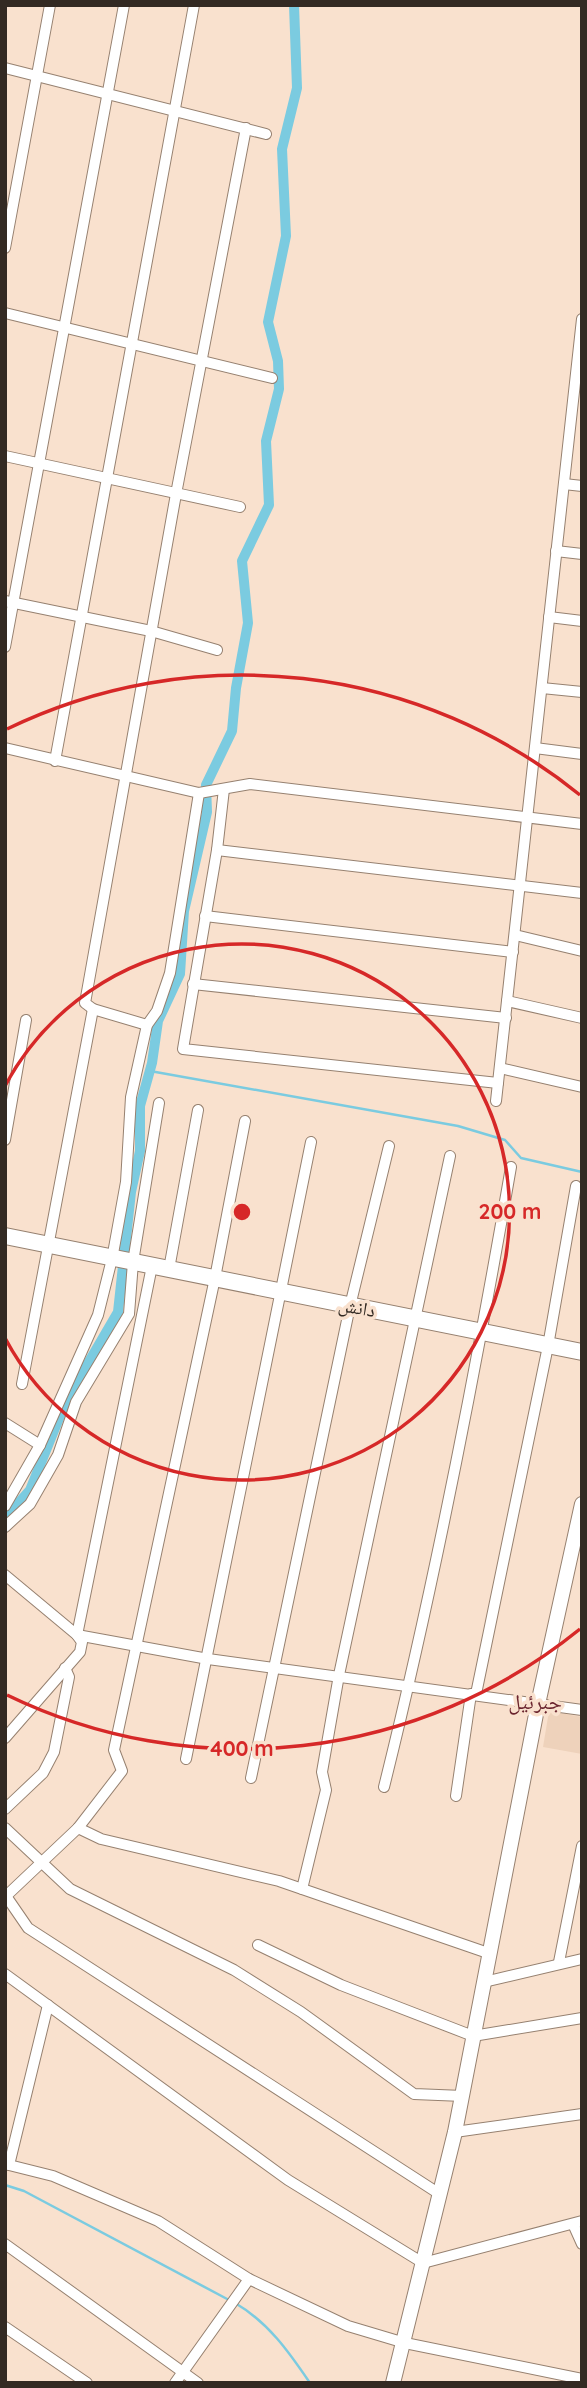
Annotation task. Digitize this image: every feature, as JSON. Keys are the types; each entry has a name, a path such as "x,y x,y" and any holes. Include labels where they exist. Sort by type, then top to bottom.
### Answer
{"main road":[{"name":"دانش","path":"5,1236 281,1293 482,1329 582,1352"}],"street":[{"path":"5,248 50,5"},
{"path":"5,647 10,602 41,463 124,5"},
{"path":"55,761 129,345 194,5"},
{"path":"5,68 266,134"},
{"path":"147,1025 93,1009 85,1003 124,774 246,128"},
{"path":"5,313 272,378"},
{"path":"496,1101 556,551 564,484 576,419 582,319"},
{"path":"5,456 240,507"},
{"path":"564,484 582,486"},
{"path":"556,551 582,554"},
{"path":"10,602 151,631 217,650"},
{"path":"549,617 582,621"},
{"path":"542,688 582,692"},
{"path":"5,748 199,793 250,784 582,824"},
{"path":"535,748 582,754"},
{"path":"224,789 217,850 182,1045 186,1051 498,1083"},
{"path":"5,1506 40,1445 98,1315 112,1259 125,1182 131,1097 147,1025 157,1011 170,973 199,793"},
{"path":"217,850 582,893"},
{"path":"205,916 513,952"},
{"path":"515,935 582,950"},
{"path":"193,984 506,1018"},
{"path":"507,1001 582,1018"},
{"path":"22,1384 93,1009"},
{"path":"5,1140 26,1020"},
{"path":"500,1068 582,1087"},
{"path":"5,1527 30,1504 47,1475 58,1455 76,1402 129,1314 133,1262 159,1102"},
{"path":"169,1269 198,1110"},
{"path":"245,1121 215,1278 114,1750 122,1771 78,1828 6,1897 28,1928 438,2193"},
{"path":"186,1759 311,1142"},
{"path":"251,1777 350,1306 389,1146"},
{"path":"302,1889 326,1790 322,1772 339,1675 450,1156"},
{"path":"384,1787 409,1685 482,1329 511,1167"},
{"path":"456,1796 474,1694 548,1346 576,1186"},
{"path":"77,1635 152,1266"},
{"path":"5,1423 40,1445"},
{"path":"393,2383 405,2343 438,2193 463,2096 488,1953 538,1704 582,1504"},
{"path":"5,1574 77,1635 82,1643 80,1652 5,1738"},
{"path":"77,1635 208,1659 582,1710"},
{"path":"5,1809 43,1773 54,1752 69,1677 65,1668"},
{"path":"5,1828 70,1889 234,1969 301,2012 414,2094 463,2096"},
{"path":"78,1828 101,1839 302,1889 488,1953"},
{"path":"559,1962 582,1846"},
{"path":"258,1945 341,1985 473,2036 582,2018"},
{"path":"484,1982 559,1962 582,1959"},
{"path":"5,1974 288,2180 423,2263 577,2223 582,2244"},
{"path":"48,2005 7,2164 53,2176 158,2221 249,2279 348,2326 405,2343 582,2379"},
{"path":"455,2132 582,2114"},
{"path":"5,2244 198,2383"},
{"path":"175,2383 249,2279"},
{"path":"5,2327 87,2383"}],"shaded area":[{"path":"549,1711 582,1717 582,1754 543,1747"}],"waterway":[{"path":"5,1518 30,1490 66,1401 118,1312 131,1192 140,1151 140,1106 152,1063 158,1021 180,974 184,911 207,812 206,785 232,731 236,688 248,623 242,561 269,505 266,441 279,389 278,361 268,322 286,236 282,149 297,88 294,5"},
{"path":"150,1071 458,1126 505,1140 521,1158 582,1172"},
{"path":"5,2185 24,2191 229,2300"},
{"path":"235,2303 268,2328 310,2383"}],"district":[{"name":"جبرئیل","path":"535,1702"}]}
